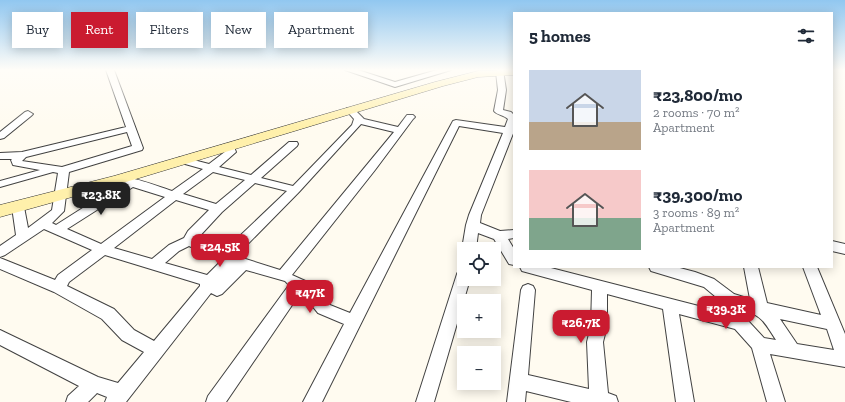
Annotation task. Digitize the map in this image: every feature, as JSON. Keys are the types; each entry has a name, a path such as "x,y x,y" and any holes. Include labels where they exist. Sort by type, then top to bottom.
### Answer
{"street":[{"path":"0,184 59,171 138,148 117,89"},
{"path":"0,211 60,195 126,181 182,160 229,146 354,116 431,89"},
{"path":"470,242 472,224 513,119 512,116 498,111 502,89"},
{"path":"0,136 28,114"},
{"path":"354,116 400,130"},
{"path":"0,337 94,384 118,398 207,288 213,287 295,190 355,127 354,116"},
{"path":"284,276 410,117"},
{"path":"312,402 456,123 509,131"},
{"path":"0,165 19,158 132,128"},
{"path":"154,265 174,248 189,241 193,234 218,209 293,144"},
{"path":"59,288 63,278 231,152 229,146"},
{"path":"0,156 19,158"},
{"path":"19,158 17,163 59,171"},
{"path":"182,160 295,190"},
{"path":"0,252 43,224 58,211 60,195 59,171"},
{"path":"126,181 218,209"},
{"path":"58,229 126,181"},
{"path":"18,207 23,237"},
{"path":"43,224 101,248 205,280 213,287"},
{"path":"472,224 499,236 513,234"},
{"path":"499,236 513,258"},
{"path":"189,241 234,261 284,276 299,283 306,288 324,309 353,321"},
{"path":"833,246 845,249"},
{"path":"0,263 59,288 108,314 128,335 156,350"},
{"path":"531,268 738,323"},
{"path":"660,268 709,283 729,299 760,308 833,324"},
{"path":"751,268 760,308 770,319 792,350"},
{"path":"810,268 845,355"},
{"path":"215,402 299,283"},
{"path":"425,402 460,286"},
{"path":"518,381 602,401 595,342 599,326 600,286"},
{"path":"516,402 528,290"},
{"path":"729,299 730,312 738,323 759,345 776,402"},
{"path":"670,304 684,402"},
{"path":"759,345 845,359"},
{"path":"75,402 94,384"}]}
